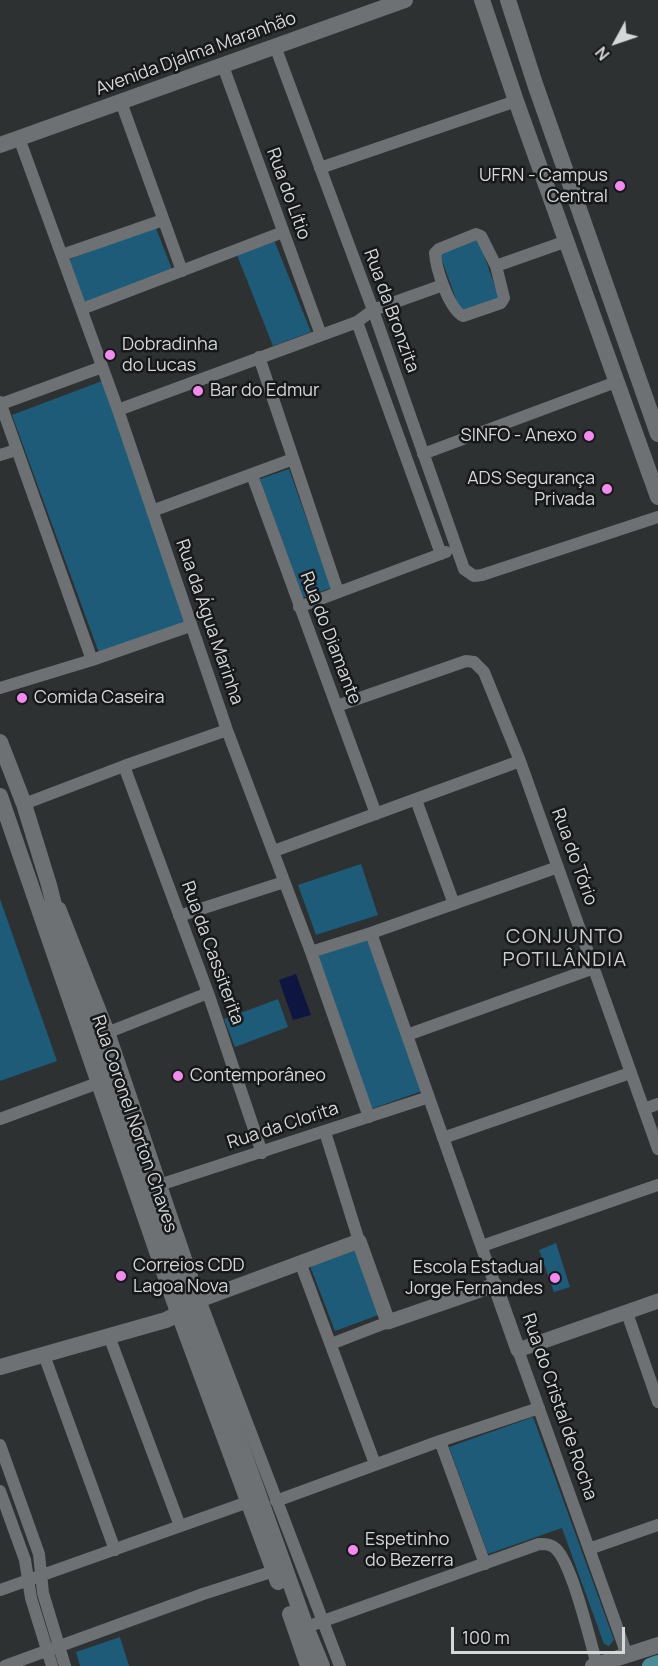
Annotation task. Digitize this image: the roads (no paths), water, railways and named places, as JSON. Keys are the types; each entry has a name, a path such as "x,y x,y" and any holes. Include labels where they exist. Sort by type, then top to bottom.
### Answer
{"main road":[{"name":"Avenida Djalma Maranhão","path":"0,145 405,0"},
{"path":"482,0 658,496"},
{"path":"508,0 535,84 658,434"},
{"name":"Rua Coronel Norton Chaves","path":"1,753 24,804 61,933 155,1187 248,1502 308,1666"},
{"name":"Rua Coronel Norton Chaves","path":"1,804 98,1083 190,1307 314,1624 322,1666"},
{"path":"0,1367 109,1336 190,1307"},
{"path":"595,1665 658,1645"},
{"path":"650,1666 658,1664"}],"street":[{"name":"Rua da Bronzita","path":"275,46 373,310 464,569 474,576 482,575 655,520"},
{"name":"Rua do Lítio","path":"223,66 321,335"},
{"path":"320,168 516,101"},
{"path":"121,102 182,271"},
{"name":"Rua da Água Marinha","path":"19,138 118,410 227,730 274,851 369,1117"},
{"path":"62,255 163,220"},
{"path":"82,309 283,232"},
{"path":"476,234 481,236 496,266 504,300 465,316 455,309 443,285 435,257 436,252 476,234"},
{"path":"496,266 567,241"},
{"path":"118,410 321,335 357,321 373,310 443,285"},
{"name":"Rua da Bronzita","path":"357,321 441,554"},
{"path":"259,357 338,592"},
{"path":"92,660 0,404 102,367"},
{"path":"423,454 616,382"},
{"path":"0,455 16,450"},
{"path":"152,512 293,459"},
{"name":"Rua do Diamante","path":"252,474 376,814"},
{"path":"299,607 456,548"},
{"path":"0,687 92,660 190,626"},
{"name":"Rua do Tório","path":"337,706 468,661 478,665 489,680 658,1149"},
{"path":"24,804 227,730"},
{"path":"274,851 520,761"},
{"name":"Rua da Cassiterita","path":"124,766 208,993 262,1153"},
{"path":"416,800 454,904"},
{"path":"311,952 558,867"},
{"path":"180,916 284,882"},
{"name":"Rua Coronel Norton Chaves","path":"49,885 74,938 109,1032 155,1187"},
{"name":"Rua do Cristal de Rocha","path":"371,933 627,1655"},
{"path":"407,1035 594,968"},
{"path":"109,1032 208,993"},
{"path":"443,1138 630,1073"},
{"path":"0,1119 98,1083"},
{"name":"Rua da Clorita","path":"155,1187 429,1097"},
{"path":"644,1109 658,1104"},
{"path":"325,1132 359,1241 388,1322"},
{"path":"482,1246 658,1185"},
{"path":"190,1307 300,1262 359,1241"},
{"path":"300,1262 375,1464"},
{"path":"331,1344 495,1285"},
{"path":"518,1350 658,1301"},
{"name":"Rua Coronel Norton Chaves","path":"190,1307 276,1501 314,1624 340,1666"},
{"path":"627,1312 658,1402"},
{"path":"109,1336 180,1526"},
{"path":"44,1355 115,1550"},
{"path":"276,1501 440,1441 539,1408"},
{"path":"440,1441 485,1564"},
{"path":"0,1445 39,1554 52,1649 52,1666"},
{"path":"0,1491 25,1560 31,1598 52,1649 66,1666"},
{"path":"0,1590 248,1502"},
{"path":"589,1549 658,1525"},
{"path":"314,1624 539,1545 550,1545 558,1550 568,1571 595,1665"},
{"path":"5,1666 274,1571"}],"place":[{"name":"UFRN - Campus Central","path":"620,186"},
{"name":"Dobradinha do Lucas","path":"110,355"},
{"name":"Bar do Edmur","path":"198,391"},
{"name":"SINFO - Anexo","path":"589,436"},
{"name":"ADS Segurança Privada","path":"607,489"},
{"name":"Comida Caseira","path":"22,698"},
{"name":"Contemporâneo","path":"178,1076"},
{"name":"Correios CDD Lagoa Nova","path":"121,1276"},
{"name":"Escola Estadual Jorge Fernandes","path":"555,1278"},
{"name":"Espetinho do Bezerra","path":"353,1550"}],"district":[{"name":"CONJUNTO POTILÂNDIA","path":"565,948"}]}
